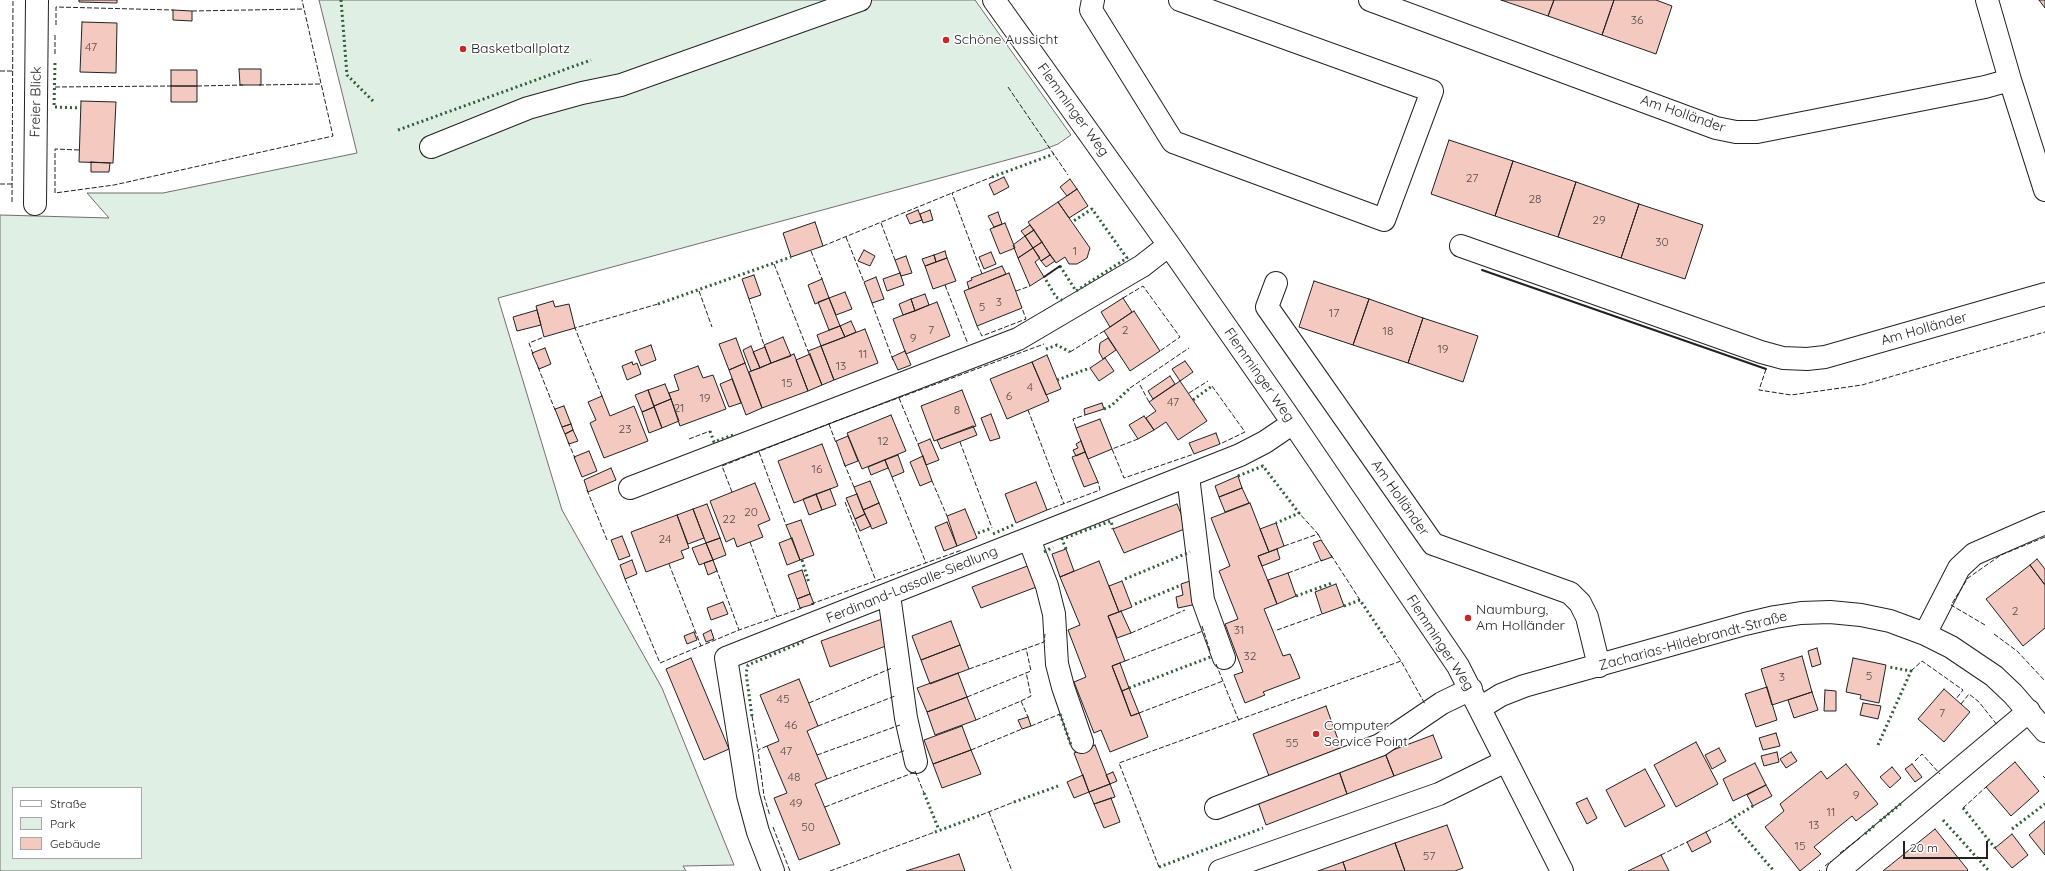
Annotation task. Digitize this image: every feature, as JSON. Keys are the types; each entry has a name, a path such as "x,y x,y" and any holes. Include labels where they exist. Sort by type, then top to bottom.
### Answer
{"street":[{"name":"Freier Blick","path":"35,204 37,0"},
{"path":"431,147 528,108 582,93 621,85 860,0"},
{"name":"Flemminger Weg","path":"994,0 1169,245 1293,423 1441,641 1475,699 1562,871"},
{"path":"1093,0 1090,10 1173,142 1384,220 1432,91 1180,0"},
{"name":"Am Holländer","path":"1370,0 1716,128 1736,132 1757,132 1985,87 2010,80"},
{"path":"1987,0 2010,80 2038,144 2045,190"},
{"path":"630,488 1018,339 1142,266 1169,245"},
{"name":"Am Holländer","path":"1461,246 1753,349 1783,358 1807,359 1825,357 2045,294"},
{"name":"Am Holländer","path":"1276,283 1266,307 1433,544 1570,593 1580,603 1588,617 1599,666"},
{"name":"Ferdinand-Lassalle-Siedlung","path":"772,869 758,832 748,795 726,658 889,595 1240,455 1265,442 1293,423"},
{"path":"1188,476 1203,600 1224,658"},
{"path":"1925,634 1959,568 1974,554 2045,523"},
{"path":"1029,539 1047,586 1054,614 1057,664 1082,742"},
{"path":"889,595 906,718 916,762"},
{"name":"Zacharias-Hildebrandt-Straße","path":"1216,808 1380,744 1442,702 1501,695 1524,686 1745,624 1802,613 1861,615 1890,621 1925,634 1951,647 1994,676 2029,711 2045,731"},
{"path":"1838,871 2029,711"},
{"path":"1220,871 1439,794 1506,761"}],"green space":[{"path":"319,0 975,0 1071,135 1058,144 1040,151 498,298 562,510 662,688 734,865 683,866 686,871 0,871 0,215 109,218 87,193 163,193 357,153"}],"building":[{"path":"79,0 117,0 117,3 79,2"},
{"path":"1501,0 1554,0 1548,16"},
{"path":"1554,0 1614,0 1602,35 1548,16"},
{"path":"1614,0 1656,0 1672,6 1656,54 1602,35"},
{"path":"2039,0 2045,0 2045,8"},
{"path":"173,10 192,11 192,21 173,20"},
{"path":"82,22 117,23 116,73 80,72"},
{"path":"239,69 261,69 261,85 240,85"},
{"path":"171,70 197,70 197,86 171,86"},
{"path":"171,86 197,86 197,102 171,102"},
{"path":"81,101 116,102 113,163 79,162"},
{"path":"1449,140 1513,161 1495,216 1431,194"},
{"path":"1513,161 1576,182 1558,237 1495,216"},
{"path":"91,162 110,163 109,172 91,172"},
{"path":"1004,177 1009,187 994,195 989,184"},
{"path":"1070,179 1077,189 1067,196 1060,187"},
{"path":"1576,182 1639,204 1621,258 1558,237"},
{"path":"1077,189 1088,206 1069,218 1058,202"},
{"path":"1058,202 1090,248 1087,258 1077,264 1069,264 1065,257 1056,263 1028,222"},
{"path":"1639,204 1703,225 1685,279 1621,258"},
{"path":"918,210 922,220 910,224 906,215"},
{"path":"930,210 933,220 923,223 920,214"},
{"path":"998,212 1002,224 994,227 988,216"},
{"path":"815,222 823,246 791,257 783,233"},
{"path":"1005,223 1015,248 1000,254 990,229"},
{"path":"1030,225 1034,230 1025,236 1021,231"},
{"path":"1034,230 1042,242 1033,248 1025,236"},
{"path":"1025,236 1033,248 1018,258 1013,245"},
{"path":"1042,242 1050,255 1041,261 1033,248"},
{"path":"1033,248 1040,258 1035,262 1044,277 1030,286 1018,258"},
{"path":"864,250 875,256 870,266 858,261"},
{"path":"945,251 947,258 936,262 934,255"},
{"path":"991,252 996,264 984,269 979,257"},
{"path":"934,255 936,262 925,266 922,259"},
{"path":"1050,255 1055,261 1046,267 1041,261"},
{"path":"906,256 912,273 901,276 895,260"},
{"path":"947,258 956,281 933,289 925,266"},
{"path":"1002,266 1006,274 969,289 967,282 972,280 971,278"},
{"path":"900,273 904,285 887,291 883,279"},
{"path":"1009,273 1022,308 977,326 964,291"},
{"path":"754,275 761,295 749,299 742,279"},
{"path":"876,277 884,299 872,303 864,282"},
{"path":"822,279 829,298 815,304 808,285"},
{"path":"1314,281 1369,299 1353,345 1299,327"},
{"path":"845,292 852,309 836,315 829,298"},
{"path":"925,294 929,305 915,311 911,299"},
{"path":"829,298 840,326 829,330 818,302"},
{"path":"1123,298 1132,312 1110,327 1101,312"},
{"path":"911,299 915,311 903,315 899,304"},
{"path":"1369,299 1423,318 1408,363 1353,345"},
{"path":"553,301 555,307 569,304 575,328 544,337 536,306"},
{"path":"937,302 950,336 906,354 893,319"},
{"path":"537,310 541,325 517,331 513,317"},
{"path":"1134,311 1160,351 1130,371 1104,331"},
{"path":"1423,318 1478,336 1463,382 1408,363"},
{"path":"851,321 856,332 845,337 840,326"},
{"path":"840,326 845,337 821,346 817,335"},
{"path":"865,329 878,363 834,380 821,346"},
{"path":"783,337 791,356 771,363 764,345"},
{"path":"736,338 745,363 729,370 719,344"},
{"path":"1108,338 1116,350 1103,359 1099,352 1100,343"},
{"path":"651,345 656,360 641,366 635,351"},
{"path":"751,346 760,368 751,371 743,350"},
{"path":"821,346 834,380 822,385 808,351"},
{"path":"765,347 771,363 760,368 753,352"},
{"path":"545,348 551,364 539,369 532,353"},
{"path":"905,351 911,365 898,370 892,357"},
{"path":"794,354 808,391 762,408 749,372"},
{"path":"810,354 822,385 808,391 796,360"},
{"path":"1047,355 1061,389 1046,395 1032,362"},
{"path":"1105,358 1114,371 1099,381 1090,368"},
{"path":"1185,361 1193,372 1180,381 1172,369"},
{"path":"632,362 633,365 637,363 641,374 627,380 622,366"},
{"path":"1032,362 1049,401 1007,419 990,379"},
{"path":"745,363 762,408 746,415 729,370"},
{"path":"698,366 703,378 713,375 726,409 680,426 669,393 679,390 674,375"},
{"path":"1170,376 1175,384 1153,399 1148,391"},
{"path":"732,379 741,403 729,407 720,384"},
{"path":"1180,381 1207,421 1178,440 1166,422 1154,430 1146,418 1156,411 1149,402"},
{"path":"665,384 671,399 654,406 648,390"},
{"path":"648,390 654,407 642,412 635,395"},
{"path":"962,390 976,426 934,441 921,406"},
{"path":"602,396 610,416 634,406 648,441 604,458 590,423 596,420 588,402"},
{"path":"671,399 679,421 662,428 654,406"},
{"path":"1102,403 1104,409 1085,415 1084,409"},
{"path":"564,406 571,424 562,427 555,409"},
{"path":"654,407 662,428 649,433 642,412"},
{"path":"991,414 1000,438 990,441 981,418"},
{"path":"891,415 906,451 862,469 847,433"},
{"path":"1144,416 1154,430 1138,439 1129,425"},
{"path":"1100,419 1112,449 1088,459 1076,428"},
{"path":"571,424 573,430 565,434 562,427"},
{"path":"973,426 977,435 941,449 937,440"},
{"path":"573,430 578,441 569,444 565,434"},
{"path":"1216,433 1220,444 1194,454 1189,443"},
{"path":"848,436 858,461 845,466 836,441"},
{"path":"930,439 939,460 926,465 918,444"},
{"path":"1081,441 1085,452 1076,456 1073,450 1078,448 1076,444"},
{"path":"822,444 838,486 794,503 778,461"},
{"path":"589,451 597,471 582,477 574,457"},
{"path":"1085,452 1098,482 1084,487 1072,457"},
{"path":"898,455 904,472 892,477 885,460"},
{"path":"923,456 932,481 920,486 910,462"},
{"path":"885,460 888,468 871,475 868,467"},
{"path":"611,468 616,480 588,492 584,480"},
{"path":"1238,476 1242,488 1219,497 1215,486"},
{"path":"870,481 879,503 863,510 854,487"},
{"path":"1036,482 1047,510 1016,523 1005,494"},
{"path":"755,483 770,520 758,525 763,537 737,547 734,538 726,542 710,501"},
{"path":"1242,488 1249,503 1225,512 1219,497"},
{"path":"830,489 836,505 822,510 816,494"},
{"path":"816,494 822,510 809,515 803,499"},
{"path":"857,494 865,514 855,519 846,498"},
{"path":"879,503 887,523 872,529 863,510"},
{"path":"1250,503 1269,552 1258,556 1277,604 1264,609 1283,656 1290,654 1300,678 1263,692 1265,695 1245,703 1234,675 1243,672 1225,624 1238,619 1219,571 1230,566 1211,518"},
{"path":"707,504 720,538 706,543 693,509"},
{"path":"1177,504 1187,528 1124,553 1113,529"},
{"path":"693,509 704,538 688,544 677,515"},
{"path":"965,509 977,538 957,546 947,516"},
{"path":"865,514 871,526 860,531 855,519"},
{"path":"677,515 689,548 681,551 684,558 646,572 631,532"},
{"path":"801,520 814,555 800,560 786,525"},
{"path":"947,522 957,546 944,551 935,527"},
{"path":"1276,523 1284,546 1269,552 1260,529"},
{"path":"622,536 630,556 619,560 611,540"},
{"path":"720,538 726,555 713,560 706,543"},
{"path":"792,538 800,560 787,565 779,543"},
{"path":"1321,540 1332,557 1321,561 1313,543"},
{"path":"706,543 713,560 699,565 692,548"},
{"path":"1066,549 1074,571 1060,577 1052,554"},
{"path":"1277,549 1280,559 1262,566 1258,556"},
{"path":"2037,559 2045,569 2045,585 2030,565"},
{"path":"632,560 637,574 625,579 620,565"},
{"path":"713,560 717,571 708,575 704,563"},
{"path":"1099,561 1119,612 1108,616 1125,661 1112,666 1131,716 1139,713 1148,737 1110,752 1101,730 1094,733 1074,682 1086,677 1068,630 1080,625 1060,577"},
{"path":"1030,565 1039,586 981,608 972,587"},
{"path":"2030,565 2045,585 2045,628 2023,646 1986,599"},
{"path":"802,570 810,594 797,599 788,575"},
{"path":"1288,573 1296,596 1277,604 1268,580"},
{"path":"1196,579 1197,604 1178,608 1176,597 1183,595 1181,584"},
{"path":"1122,581 1132,607 1119,612 1109,586"},
{"path":"1336,584 1344,606 1322,614 1315,592"},
{"path":"810,594 814,604 800,608 797,599"},
{"path":"723,602 728,614 711,620 707,608"},
{"path":"1121,611 1131,633 1117,638 1108,616"},
{"path":"882,619 891,644 830,667 821,641"},
{"path":"951,621 960,645 921,660 912,636"},
{"path":"711,630 714,639 706,642 703,634"},
{"path":"694,632 697,640 687,644 684,636"},
{"path":"960,645 969,669 930,684 921,660"},
{"path":"1817,648 1821,664 1812,667 1808,651"},
{"path":"1802,656 1812,692 1772,705 1761,669"},
{"path":"691,658 729,749 704,760 666,669"},
{"path":"1853,658 1886,665 1879,703 1860,699 1861,695 1846,692"},
{"path":"1120,663 1129,688 1122,691 1112,666"},
{"path":"958,673 967,697 927,712 917,688"},
{"path":"799,679 818,726 807,731 827,779 815,784 840,844 799,860 774,798 787,793 767,746 779,741 760,695"},
{"path":"1767,687 1777,720 1756,727 1745,694"},
{"path":"1129,688 1139,713 1131,716 1122,691"},
{"path":"1944,689 1970,712 1944,742 1918,719"},
{"path":"1825,690 1836,691 1836,711 1824,711"},
{"path":"1812,692 1818,710 1794,718 1788,700"},
{"path":"967,697 976,720 935,735 927,712"},
{"path":"1863,703 1881,706 1878,719 1860,715"},
{"path":"1326,706 1341,748 1269,776 1253,734"},
{"path":"1028,717 1031,726 1022,729 1018,720"},
{"path":"962,726 971,750 933,764 924,740"},
{"path":"1776,733 1780,746 1763,750 1759,738"},
{"path":"1433,735 1442,758 1394,776 1385,753"},
{"path":"1696,742 1718,784 1676,807 1654,765"},
{"path":"1095,745 1110,784 1089,792 1074,753"},
{"path":"1719,748 1726,761 1712,769 1705,755"},
{"path":"971,750 981,774 942,788 933,764"},
{"path":"1777,752 1779,762 1764,766 1761,756"},
{"path":"1791,752 1797,761 1786,768 1780,759"},
{"path":"1385,753 1394,776 1347,794 1339,771"},
{"path":"2015,762 2039,791 2011,816 1986,787"},
{"path":"1755,763 1766,785 1733,801 1723,779"},
{"path":"1846,764 1878,804 1856,821 1852,816 1814,847 1821,854 1800,871 1765,827 1784,811 1780,804 1821,771 1827,779"},
{"path":"1912,764 1922,777 1915,782 1905,769"},
{"path":"1892,767 1901,778 1890,788 1880,777"},
{"path":"1645,769 1665,806 1625,827 1606,790"},
{"path":"1339,771 1347,794 1266,825 1258,802"},
{"path":"1113,772 1117,781 1110,784 1106,775"},
{"path":"1083,775 1089,792 1074,798 1067,782"},
{"path":"1110,784 1115,797 1094,804 1089,792"},
{"path":"1766,785 1772,796 1753,806 1747,795"},
{"path":"1111,798 1120,822 1104,828 1094,804"},
{"path":"1587,798 1597,818 1587,824 1576,803"},
{"path":"2045,821 2045,855 2029,835"},
{"path":"1447,825 1463,868 1455,871 1405,871 1395,843"},
{"path":"1935,829 1968,870 1967,871 1883,871"},
{"path":"1706,832 1711,842 1692,852 1687,842"},
{"path":"2012,834 2028,855 2012,868 1995,848"},
{"path":"1395,843 1405,871 1346,871 1343,862"},
{"path":"959,854 965,871 906,871"},
{"path":"1661,855 1669,871 1628,871"},
{"path":"1343,862 1346,871 1318,871"}],"hedge":[{"path":"341,0 347,75 375,103"},
{"path":"398,130 591,60"},
{"path":"55,63 54,107 81,108"},
{"path":"992,177 1054,154"},
{"path":"1060,266 1076,291 1127,258 1092,209 1072,222"},
{"path":"658,304 791,257"},
{"path":"1046,280 1056,297 1065,302"},
{"path":"1046,349 1057,345 1070,352"},
{"path":"1057,380 1090,368"},
{"path":"1193,400 1212,386"},
{"path":"1104,409 1111,406 1130,388"},
{"path":"710,431 714,442 736,434"},
{"path":"1238,476 1263,466 1299,513 1276,523"},
{"path":"1066,549 1062,539 1111,521 1113,529"},
{"path":"993,534 1013,525"},
{"path":"978,533 992,528"},
{"path":"1044,552 1053,547"},
{"path":"1125,579 1190,552"},
{"path":"802,560 809,583"},
{"path":"1296,596 1332,583"},
{"path":"1135,604 1179,586"},
{"path":"1344,606 1360,600 1386,639"},
{"path":"752,716 746,673 748,665 805,641"},
{"path":"1129,688 1213,656"},
{"path":"1878,745 1911,671 1889,667"},
{"path":"1060,714 1071,745"},
{"path":"1014,802 1058,786"},
{"path":"924,793 939,830"},
{"path":"1880,821 1903,802"},
{"path":"2012,829 2045,804"},
{"path":"1753,806 1730,820 1774,871"},
{"path":"1963,808 1995,848"},
{"path":"935,832 981,815"},
{"path":"1943,820 1989,871"},
{"path":"1865,834 1875,825"},
{"path":"1159,867 1263,828"}],"fence":[{"path":"12,202 13,0"},
{"path":"79,150 55,149 55,193 114,185 333,136 302,0"},
{"path":"56,25 56,7 173,10"},
{"path":"192,11 304,9"},
{"path":"55,34 55,54"},
{"path":"0,71 13,71"},
{"path":"259,85 321,84"},
{"path":"197,86 243,85"},
{"path":"55,87 171,86"},
{"path":"1008,87 1068,175"},
{"path":"982,274 952,193 992,177"},
{"path":"0,184 12,184"},
{"path":"823,246 952,193"},
{"path":"881,223 895,260"},
{"path":"846,237 864,282"},
{"path":"811,251 822,279"},
{"path":"774,264 808,351"},
{"path":"945,285 968,344"},
{"path":"1016,291 1030,286"},
{"path":"1123,298 1143,286 1180,337 1160,351"},
{"path":"699,291 712,327"},
{"path":"749,299 764,345"},
{"path":"872,303 893,360"},
{"path":"602,396 575,328 658,304"},
{"path":"977,326 982,336 1026,319 1022,308"},
{"path":"1070,352 1104,331"},
{"path":"1766,369 1759,390 1791,395 1862,385 2045,332"},
{"path":"533,354 529,343 544,337"},
{"path":"732,492 722,466 836,421 1044,344"},
{"path":"1130,388 1189,348"},
{"path":"538,367 555,410"},
{"path":"1189,393 1208,381"},
{"path":"1140,385 1149,402"},
{"path":"1212,386 1245,432 1220,444"},
{"path":"899,398 918,444"},
{"path":"1028,410 1064,504"},
{"path":"1076,428 1073,419 1085,415"},
{"path":"829,424 836,443"},
{"path":"689,439 710,431"},
{"path":"1138,439 1112,449 1124,478 1194,454"},
{"path":"568,442 575,458"},
{"path":"960,442 992,528"},
{"path":"759,452 786,525"},
{"path":"844,463 854,487"},
{"path":"892,477 926,563"},
{"path":"932,481 947,516"},
{"path":"1047,510 1100,490 1098,482"},
{"path":"587,490 607,540"},
{"path":"845,502 876,581"},
{"path":"1284,546 1318,534 1299,513"},
{"path":"1318,534 1322,541"},
{"path":"1985,625 1951,605 1968,578 2001,555 2045,537"},
{"path":"750,542 777,617"},
{"path":"811,604 962,550"},
{"path":"1331,555 1360,600"},
{"path":"1288,573 1323,560"},
{"path":"669,564 701,646"},
{"path":"716,568 739,630"},
{"path":"625,579 660,663 739,630 802,608"},
{"path":"1131,633 1185,610"},
{"path":"1277,630 1322,614"},
{"path":"1202,626 1210,651"},
{"path":"1125,661 1203,631"},
{"path":"969,669 1044,642 1045,634"},
{"path":"1994,634 2017,651 2045,681"},
{"path":"1386,639 1401,661 1425,704"},
{"path":"967,697 1031,671 1026,648"},
{"path":"1159,867 1119,763 1401,661"},
{"path":"1911,671 1922,661 1963,690 1956,699"},
{"path":"1216,664 1239,721"},
{"path":"809,703 892,668"},
{"path":"1021,701 1031,696 1026,672"},
{"path":"1139,713 1223,681"},
{"path":"1961,704 1969,694 1979,702 1998,726"},
{"path":"818,726 895,696"},
{"path":"976,720 1021,701 1028,717"},
{"path":"1031,726 1060,714"},
{"path":"752,716 758,750"},
{"path":"817,755 900,725"},
{"path":"971,750 1022,729"},
{"path":"767,746 758,750 764,796 770,816"},
{"path":"827,779 906,750"},
{"path":"1915,761 1922,754 1940,774"},
{"path":"915,771 924,793"},
{"path":"825,807 915,772"},
{"path":"1963,808 1986,787"},
{"path":"981,815 1014,802"},
{"path":"989,812 1012,871"},
{"path":"1706,832 1730,820"},
{"path":"773,827 790,871"},
{"path":"830,871 935,832"},
{"path":"1840,853 1860,838"},
{"path":"1661,855 1687,842"},
{"path":"1825,866 1831,861"}],"wall":[{"path":"1044,277 1060,266"},
{"path":"1482,270 1766,369"}],"place":[{"name":"Schöne Aussicht","path":"946,40"},
{"name":"Basketballplatz","path":"463,49"},
{"name":"Naumburg, Am Holländer","path":"1468,618"},
{"name":"Computer Service Point","path":"1316,734"}]}
